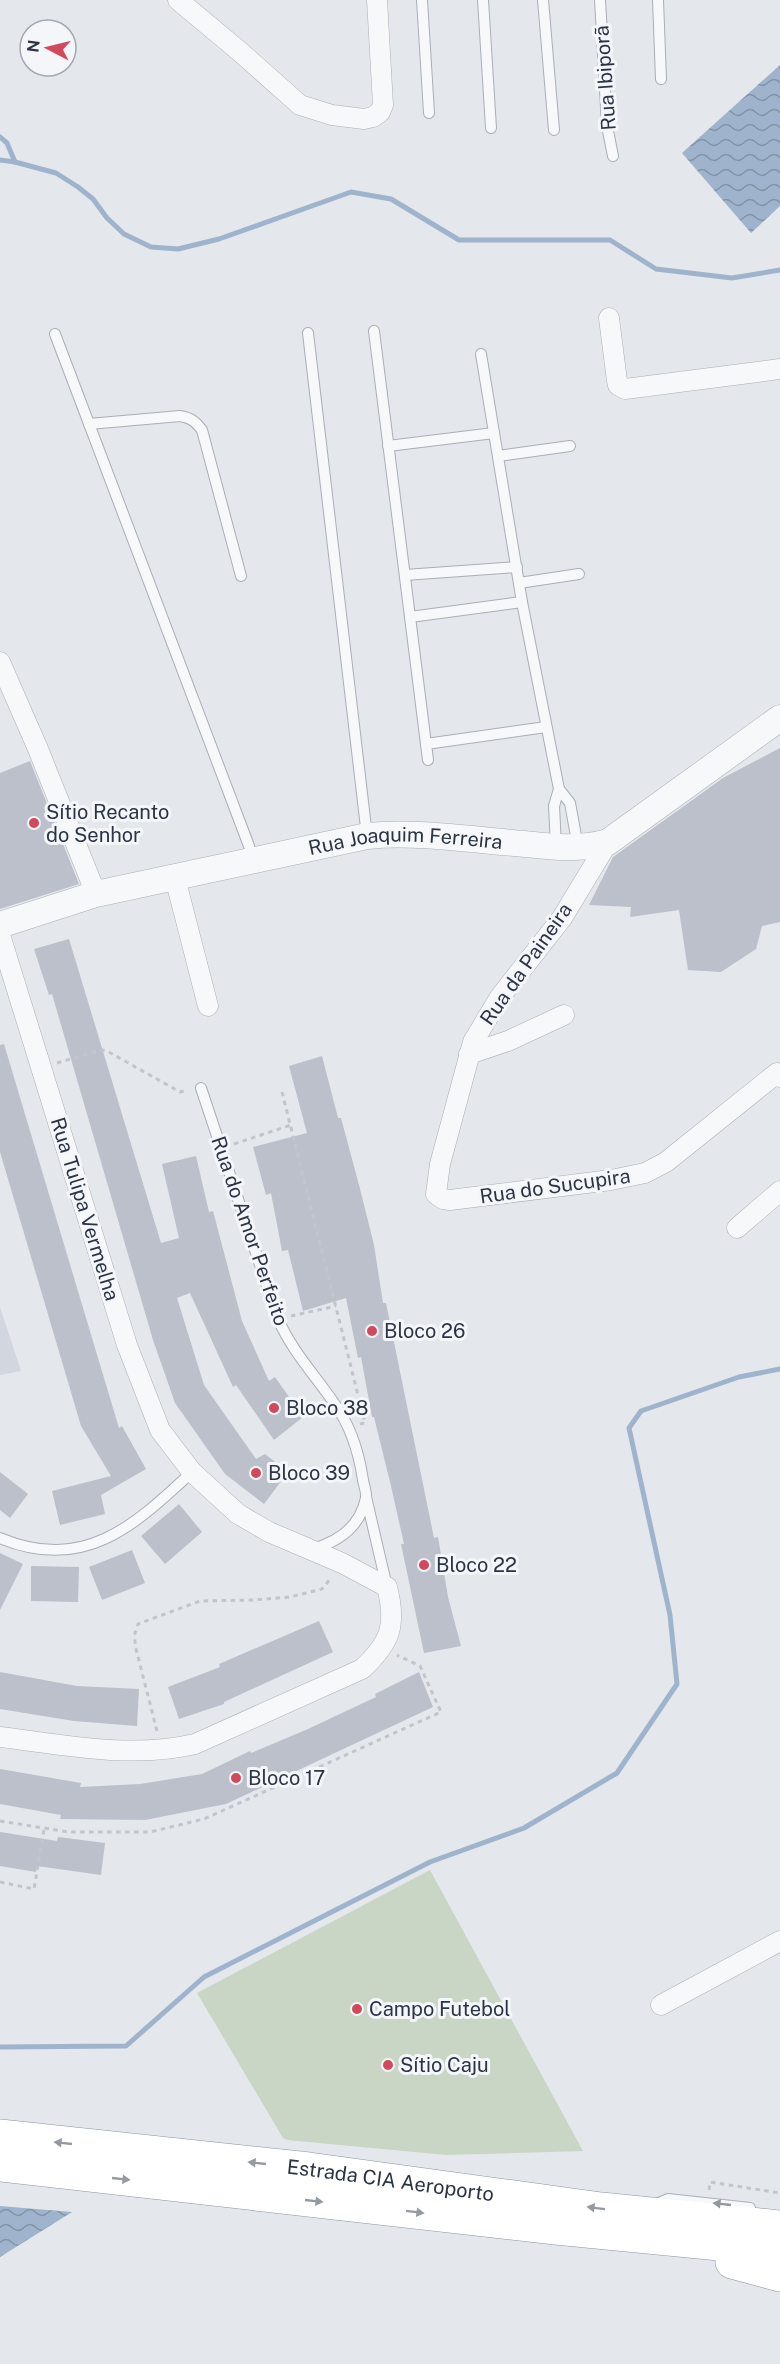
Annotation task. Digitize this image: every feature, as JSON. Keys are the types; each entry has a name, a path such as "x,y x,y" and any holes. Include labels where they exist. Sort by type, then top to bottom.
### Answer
{"highway":[{"name":"Estrada CIA Aeroporto","path":"0,2136 309,2169 636,2212 770,2218"},
{"name":"Estrada CIA Aeroporto","path":"0,2165 556,2228 780,2250"},
{"path":"556,2228 712,2257 780,2275"}],"street":[{"path":"178,0 238,50 285,95 300,105 312,111 364,119 380,112 384,97 377,0"},
{"path":"609,318 617,381 618,385 625,389 780,369"},
{"path":"0,662 38,748 96,894"},
{"name":"Rua Joaquim Ferreira","path":"0,925 96,894 175,878 252,852 367,836 412,835 567,847 608,842 780,717"},
{"name":"Rua da Paineira","path":"439,1197 435,1190 436,1181 469,1054 482,1025 500,997 561,918 608,842"},
{"path":"175,878 208,1006"},
{"name":"Rua Tulipa Vermelha","path":"0,935 127,1345 160,1430 192,1472 238,1514 269,1532 342,1563 387,1587"},
{"path":"469,1054 508,1041 564,1015"},
{"name":"Rua do Sucupira","path":"439,1197 450,1200 610,1180 645,1173 666,1162 779,1073"},
{"path":"736,1228 780,1191"},
{"name":"Rua do Amor Perfeito","path":"0,1737 108,1750 162,1750 195,1744 362,1669 377,1656 387,1641 391,1616 387,1587"},
{"path":"661,2005 780,1941"}],"lane":[{"path":"422,0 429,113"},
{"path":"483,0 491,128"},
{"path":"543,0 554,130"},
{"name":"Rua Ibiporã","path":"600,0 607,126 613,156"},
{"path":"658,0 661,79"},
{"path":"374,331 428,760"},
{"path":"308,333 367,836"},
{"path":"55,334 252,852"},
{"path":"481,354 522,602 546,727 559,789 570,803 567,847"},
{"path":"89,424 180,416 190,417 196,422 202,430 241,576"},
{"path":"388,446 494,433"},
{"path":"498,456 570,446"},
{"path":"405,575 517,567"},
{"path":"519,583 579,574"},
{"path":"410,617 522,602"},
{"path":"426,744 546,727"},
{"path":"559,789 554,806 567,847"},
{"name":"Rua do Amor Perfeito","path":"201,1088 287,1341 335,1403 348,1426 359,1457 387,1587"},
{"path":"0,1538 17,1545 42,1550 88,1546 105,1540 132,1525 192,1472"},
{"path":"308,1550 329,1544 343,1536 353,1526 366,1497"},
{"path":"636,2212 668,2199 707,2203 770,2218"}],"path":[{"path":"41,1068 102,1050 180,1092 201,1088"},
{"path":"282,1092 365,1423"},
{"path":"221,1148 291,1125"},
{"path":"278,1319 336,1306"},
{"path":"162,1750 135,1645 135,1632 138,1624 200,1600 272,1599 322,1590 342,1563"},
{"path":"0,1821 69,1832 150,1832 204,1819 441,1712 420,1666 400,1657 384,1645"},
{"path":"0,1882 34,1888 44,1829"},
{"path":"707,2203 710,2182 780,2193"}],"shaded area":[{"path":"0,1307 21,1371 0,1375"}],"green space":[{"name":"Sítio Caju","path":"430,1870 583,2151 446,2155 287,2140 283,2138 197,1993"}],"water":[{"path":"780,65 780,206 751,233 682,153"},
{"path":"0,2206 72,2212 0,2257"}],"building":[{"path":"780,748 780,922 762,926 756,949 721,972 688,970 679,910 630,917 631,907 589,905 613,857 723,778"},
{"name":"Sítio Recanto do Senhor","path":"30,761 79,884 0,909 0,773"},
{"path":"69,939 161,1243 179,1238 162,1164 196,1156 209,1212 213,1211 242,1321 269,1381 275,1377 303,1417 274,1440 236,1385 233,1387 190,1293 177,1298 204,1385 256,1459 265,1454 288,1472 264,1504 225,1474 175,1403 153,1340 52,994 49,995 34,949"},
{"path":"4,1044 119,1428 122,1426 146,1469 101,1495 105,1514 60,1525 52,1491 111,1476 81,1426 0,1152 0,1045"},
{"path":"322,1056 338,1118 341,1118 374,1245 383,1303 386,1303 434,1538 438,1537 448,1597 461,1646 424,1653 401,1544 404,1544 374,1417 372,1417 361,1357 358,1358 346,1298 303,1311 288,1250 282,1251 271,1193 266,1195 253,1147 307,1133 289,1066"},
{"path":"0,1472 28,1494 10,1518 0,1510"},
{"path":"179,1504 202,1532 165,1564 141,1536"},
{"path":"132,1550 145,1583 102,1600 89,1567"},
{"path":"0,1553 23,1564 0,1610"},
{"path":"31,1566 79,1567 78,1602 31,1601"},
{"path":"319,1621 333,1652 224,1702 224,1704 179,1719 168,1687 220,1667 219,1664"},
{"path":"0,1672 77,1686 139,1689 137,1726 74,1721 0,1709"},
{"path":"419,1672 433,1707 226,1804 145,1820 60,1819 61,1815 0,1804 0,1769 81,1783 80,1787 140,1784 202,1774 250,1751 251,1753 308,1729 376,1697 375,1694"},
{"path":"0,1832 57,1841 58,1837 105,1843 101,1875 37,1866 36,1872 0,1866"}],"waterway":[{"path":"0,137 7,143 15,162"},
{"path":"0,160 56,173 93,199 107,218 124,234 151,247 178,249 219,239 351,192 391,199 459,240 610,240 656,269 732,278 780,270"},
{"path":"0,2047 126,2046 204,1977 430,1862 524,1828 617,1773 677,1684 670,1615 629,1428 641,1411 739,1377 780,1369"}],"place":[{"name":"Sítio Recanto do Senhor","path":"34,823"},
{"name":"Bloco 26","path":"372,1331"},
{"name":"Bloco 38","path":"274,1408"},
{"name":"Bloco 39","path":"256,1473"},
{"name":"Bloco 22","path":"424,1565"},
{"name":"Bloco 17","path":"236,1778"},
{"name":"Campo Futebol","path":"357,2009"},
{"name":"Sítio Caju","path":"388,2065"}]}
